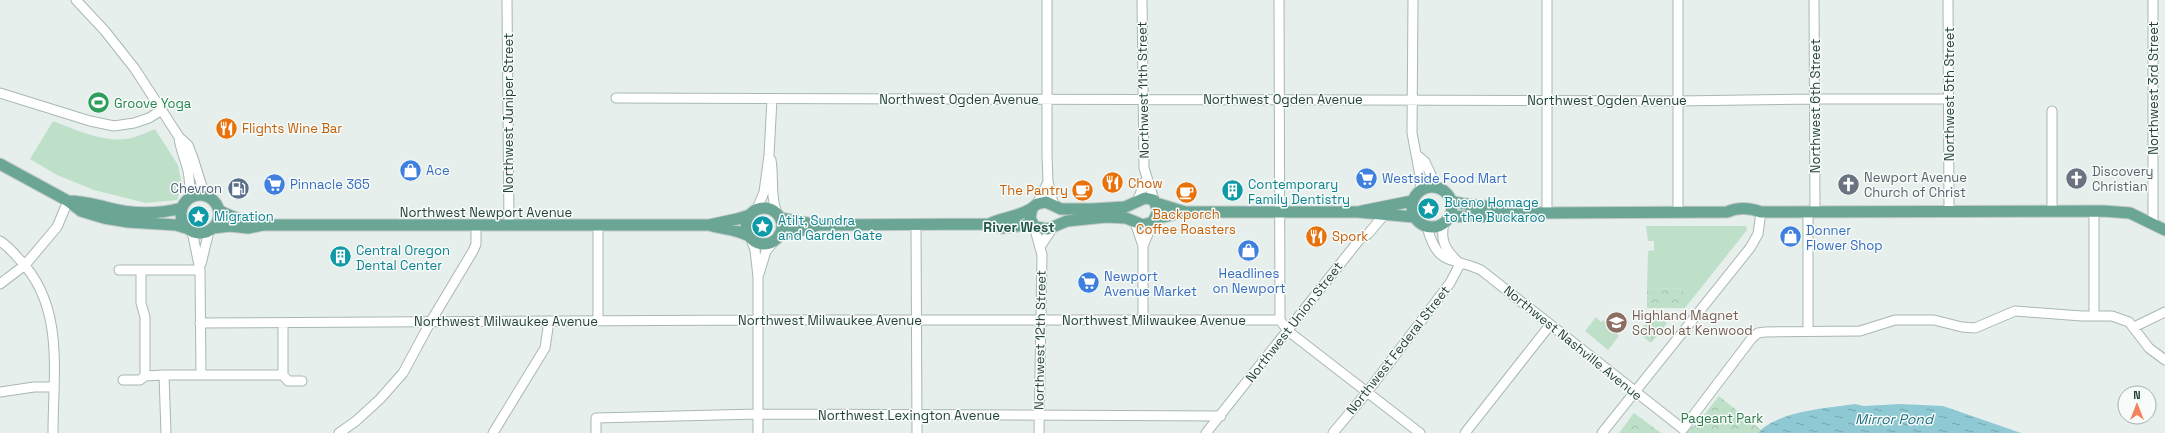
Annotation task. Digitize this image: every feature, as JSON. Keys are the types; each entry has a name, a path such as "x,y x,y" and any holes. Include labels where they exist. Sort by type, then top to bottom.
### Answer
{"main road":[{"path":"0,164 68,201 81,211 104,218 128,222 176,225 189,230 201,233 211,230 219,218 219,210 214,201 205,196 197,195 190,198 182,208 181,216 189,230"},
{"path":"1521,212 1509,216 1465,215 1447,220 1436,227 1427,227 1421,225 1414,217 1412,211 1412,201 1420,191 1426,188 1436,188 1443,190 1451,201 1465,205 1508,208 1521,212 1727,212 1734,216 1752,216 1761,212 1812,211 2094,211 2130,213 2165,230"},
{"path":"989,224 999,219 1017,216 1046,202 1055,207 1066,210 1119,208 1145,198 1185,212"},
{"path":"68,201 82,201 129,212 166,213 182,208"},
{"path":"1358,212 1412,201"},
{"path":"1447,220 1451,201"},
{"path":"1154,221 1158,211 1155,202"},
{"path":"1034,226 1030,218 1035,206"},
{"path":"818,225 808,230 794,230 765,243 760,243 750,237 746,224 753,212 768,208 779,216 818,225 989,224 1002,228 1024,225 1034,226 1042,230 1067,221 1091,217 1126,218 1144,225 1185,212 1358,212 1414,217"},
{"name":"Northwest Newport Avenue","path":"219,210 232,217 263,225"},
{"name":"Northwest Newport Avenue","path":"211,230 230,226 248,228 263,225 709,225 737,219 753,212"},
{"path":"777,237 782,224 779,216"},
{"name":"Northwest Newport Avenue","path":"709,225 722,229 738,231 750,237"}],"street":[{"path":"76,0 105,31 136,69 179,137 188,145 205,196"},
{"name":"Northwest Juniper Street","path":"507,0 509,226"},
{"path":"1047,0 1048,182 1055,207"},
{"name":"Northwest 11th Street","path":"1142,0 1144,168 1146,180 1155,202"},
{"path":"1279,0 1280,320 1288,331 1368,391 1420,433"},
{"path":"1413,0 1412,133 1418,156 1417,166 1421,181 1420,191"},
{"path":"1547,0 1547,212"},
{"path":"1678,0 1678,212"},
{"name":"Northwest 6th Street","path":"1808,331 1812,211 1814,0"},
{"name":"Northwest 5th Street","path":"1948,0 1949,212"},
{"name":"Northwest 3rd Street","path":"2153,0 2153,224"},
{"path":"0,93 90,121 114,126 142,121 162,110"},
{"name":"Northwest Ogden Avenue","path":"616,98 1047,98 1279,100 1547,99 1678,101 1814,99 1949,100"},
{"path":"753,212 764,192 769,155 772,99"},
{"path":"2052,111 2052,211"},
{"path":"179,137 180,148 188,168 190,198"},
{"path":"769,155 773,174 774,206 779,216"},
{"path":"1418,156 1425,162 1436,188"},
{"name":"Northwest 11th Street","path":"1135,202 1146,180"},
{"path":"1035,206 1048,182"},
{"path":"0,284 25,265 57,227 68,201"},
{"path":"2094,211 2094,315"},
{"path":"1602,433 1750,248 1758,234 1761,212"},
{"name":"Northwest Union Street","path":"1206,433 1360,239 1368,234 1384,215"},
{"path":"1447,220 1442,232 1444,245 1448,252 1460,264"},
{"path":"1134,221 1142,246 1143,321"},
{"path":"1142,246 1154,221"},
{"path":"598,225 598,321"},
{"path":"916,225 917,433"},
{"path":"339,433 380,398 403,373 431,321 473,251 476,226"},
{"name":"Northwest 12th Street","path":"1034,226 1040,247 1039,433"},
{"path":"1040,247 1056,226"},
{"name":"Northwest Nashville Avenue","path":"1427,227 1431,240 1438,253 1446,259 1481,270 1550,326 1683,429 1746,345 1758,333 1808,331"},
{"path":"189,230 200,270 201,375"},
{"path":"200,270 211,230"},
{"path":"750,237 755,250 758,277 758,433"},
{"path":"758,277 766,251 777,237"},
{"path":"0,241 7,245 25,265 38,283 46,298 53,326 53,433"},
{"name":"Northwest Federal Street","path":"1333,433 1368,391 1450,283 1460,264"},
{"path":"119,270 200,270"},
{"path":"141,270 142,304 145,317 145,376"},
{"path":"1808,331 1865,330 1895,320 1934,320 1962,327 1974,328 2015,312 2082,316 2112,316 2129,322 2149,348 2165,360"},
{"path":"2134,327 2165,312"},
{"name":"Northwest Milwaukee Avenue","path":"200,323 758,320 1280,320"},
{"path":"493,433 546,348 549,321"},
{"path":"283,322 284,375 288,381 302,381"},
{"path":"1465,433 1550,326"},
{"path":"164,375 166,433"},
{"path":"123,380 140,380 145,376 164,375 284,375"},
{"path":"0,392 27,388 53,387"},
{"name":"Northwest Lexington Avenue","path":"596,433 596,418 758,414 1221,416"}],"green space":[{"path":"53,121 81,132 101,138 111,139 131,138 155,129 178,165 182,185 177,200 146,203 94,190 57,175 30,159"},
{"path":"1646,226 1746,226 1747,230 1685,308 1683,308 1683,289 1647,288 1648,251 1654,250 1654,241 1648,241"},
{"path":"1647,288 1683,289 1683,308 1647,308"},
{"path":"1654,312 1667,323 1651,343 1638,333"},
{"path":"1596,317 1601,322 1603,320 1619,336 1608,350 1585,331"},
{"name":"Pageant Park","path":"1719,396 1761,430 1758,433 1684,433 1697,424"},
{"path":"1634,413 1661,433 1619,433"}],"water":[{"name":"Mirror Pond","path":"1855,404 1864,406 1900,404 1943,406 2021,433 1758,433 1777,420 1790,415 1817,409"}],"place":[{"name":"Groove Yoga","path":"99,103"},
{"name":"Flights Wine Bar","path":"226,128"},
{"name":"Ace","path":"411,170"},
{"name":"Westside Food Mart","path":"1366,178"},
{"name":"Discovery Christian","path":"2076,178"},
{"name":"Chow","path":"1113,183"},
{"name":"Pinnacle 365","path":"274,184"},
{"name":"Newport Avenue Church of Christ","path":"1848,184"},
{"name":"Chevron","path":"238,188"},
{"name":"The Pantry","path":"1083,190"},
{"name":"Contemporary Family Dentistry","path":"1232,191"},
{"name":"Backporch Coffee Roasters","path":"1186,192"},
{"name":"Bueno Homage to the Buckaroo","path":"1428,209"},
{"name":"Migration","path":"198,216"},
{"name":"Atilt, Sundra and Garden Gate","path":"762,227"},
{"name":"Spork","path":"1317,236"},
{"name":"Donner Flower Shop","path":"1790,237"},
{"name":"Headlines on Newport","path":"1249,251"},
{"name":"Central Oregon Dental Center","path":"340,257"},
{"name":"Newport Avenue Market","path":"1089,283"},
{"name":"Highland Magnet School at Kenwood","path":"1617,322"}],"district":[{"name":"River West","path":"1019,227"}]}
